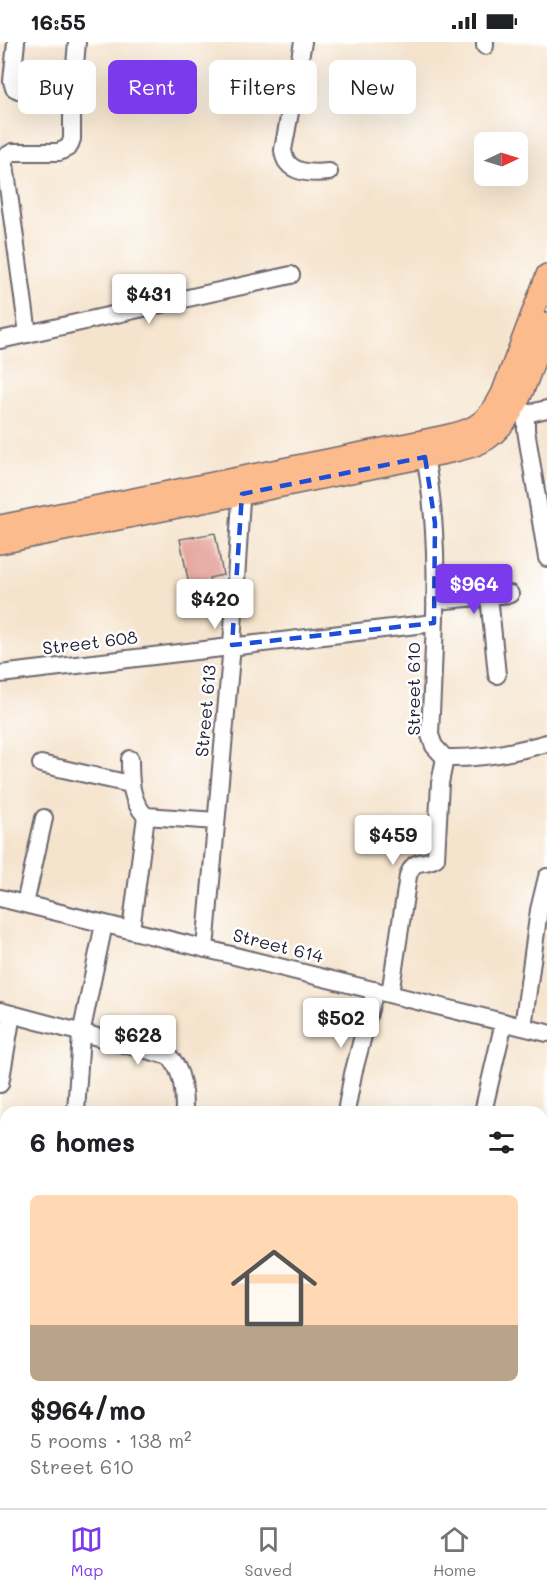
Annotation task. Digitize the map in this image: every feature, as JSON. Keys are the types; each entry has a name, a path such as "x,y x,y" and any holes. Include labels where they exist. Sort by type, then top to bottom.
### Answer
{"main road":[{"path":"515,404 547,275"},
{"path":"0,543 242,486 423,449 482,423 492,412 515,404 547,323"},
{"path":"0,526 242,486"}],"street":[{"path":"16,42 12,81 14,88 18,90"},
{"path":"75,60 77,42"},
{"path":"303,42 283,150 284,159 290,166 309,174 329,172"},
{"path":"28,334 4,157 13,152 59,152 69,147 72,139 72,114"},
{"path":"0,340 291,275"},
{"path":"515,404 547,409"},
{"path":"515,404 526,430 547,558"},
{"name":"Street 610","path":"423,449 435,523 435,601 430,735 434,746 445,758"},
{"name":"Street 613","path":"205,949 232,645 242,486"},
{"path":"435,601 510,594"},
{"path":"489,596 497,675"},
{"name":"Street 608","path":"0,674 434,623"},
{"path":"347,1106 352,1074 382,992 411,867 436,858 440,783 445,758 461,759 547,743"},
{"path":"130,759 130,784 138,809 146,816 216,821"},
{"path":"41,764 130,784"},
{"path":"131,930 146,816"},
{"path":"25,904 44,818"},
{"path":"523,1027 539,910 547,877"},
{"name":"Street 614","path":"0,898 547,1033"},
{"path":"76,1106 81,1034 104,924"},
{"path":"0,1084 6,1013 169,1056 176,1063 181,1075 184,1106"},
{"path":"484,1106 504,1022"}],"highlighted area":[{"path":"425,457 435,523 434,623 232,645 242,494"}],"building":[{"path":"215,533 223,575 209,578 210,586 190,590 180,539"}]}
